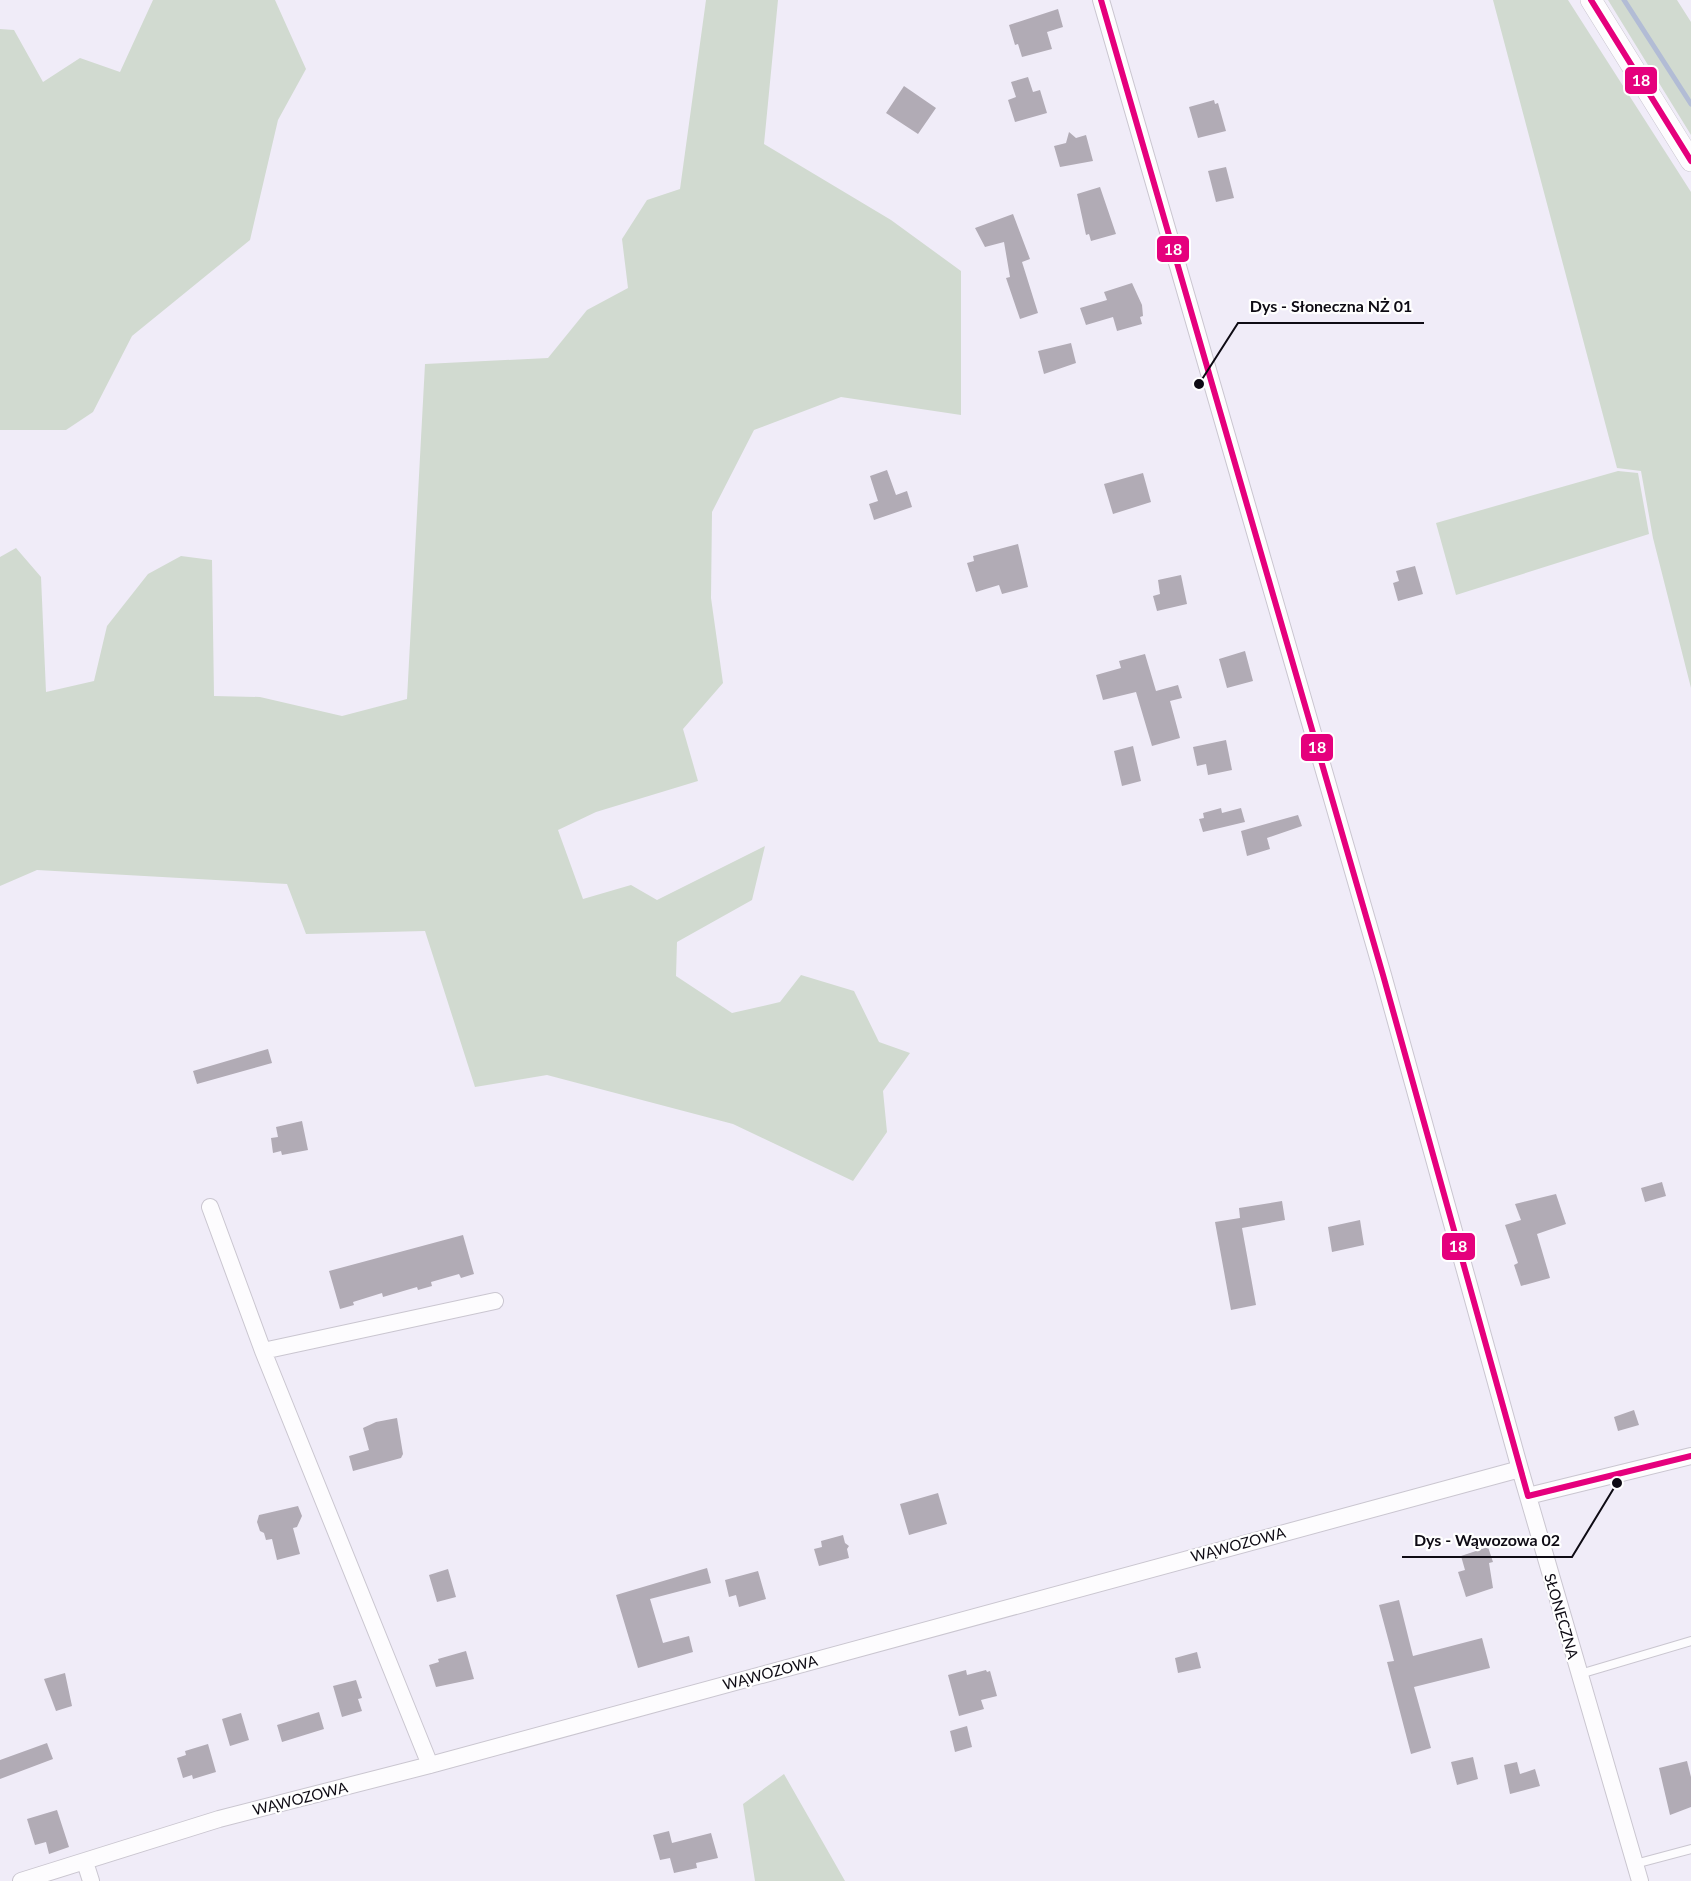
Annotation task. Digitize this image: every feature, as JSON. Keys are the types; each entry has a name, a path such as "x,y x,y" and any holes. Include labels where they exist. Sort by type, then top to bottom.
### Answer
{"street":[{"name":"SŁONECZNA","path":"1101,0 1380,964 1520,1469 1640,1881"},
{"path":"1591,0 1691,161"},
{"path":"210,1207 262,1351 430,1765"},
{"path":"262,1351 495,1301"},
{"path":"1528,1496 1691,1456"},
{"name":"WĄWOZOWA","path":"21,1881 219,1819 430,1765 1520,1469"},
{"path":"85,1862 91,1881"}],"lane":[{"path":"1580,1674 1691,1641"},
{"path":"1635,1864 1691,1850"}],"shaded area":[{"path":"153,0 275,0 306,69 278,120 250,240 132,336 93,412 66,430 0,430 0,29 14,30 43,82 80,58 120,72"},
{"path":"706,0 778,0 764,144 891,220 961,271 961,415 841,397 754,430 712,512 711,598 723,683 683,729 698,781 596,812 558,830 583,899 631,885 657,900 765,846 752,900 677,942 676,976 732,1013 780,1002 801,975 854,991 879,1042 910,1053 883,1091 887,1132 853,1181 733,1124 547,1075 475,1087 425,931 306,934 287,884 37,870 0,886 0,557 16,548 41,577 46,692 94,681 107,626 148,574 181,556 212,560 214,696 260,697 342,716 407,699 425,364 548,358 587,310 628,288 622,239 647,200 680,189"},
{"path":"1493,0 1568,0 1691,192 1691,688 1653,538 1641,471 1617,468"},
{"path":"1608,0 1677,0 1691,22 1691,135"},
{"path":"1618,471 1638,473 1649,534 1456,595 1436,523"},
{"path":"784,1774 845,1881 755,1881 743,1804"}],"building":[{"path":"1058,9 1063,27 1047,32 1052,49 1022,57 1018,44 1015,45 1009,25"},
{"path":"1028,77 1033,92 1040,90 1047,113 1015,122 1008,100 1016,97 1011,82"},
{"path":"904,86 936,108 918,134 886,113"},
{"path":"1214,100 1215,104 1218,103 1226,131 1198,138 1189,107"},
{"path":"1069,132 1076,138 1086,135 1093,161 1060,167 1054,146 1066,143"},
{"path":"1226,167 1234,198 1216,202 1208,171"},
{"path":"1100,187 1116,234 1091,241 1089,234 1086,235 1077,194"},
{"path":"1013,214 1030,259 1022,262 1038,313 1020,319 1006,278 1010,277 1004,242 985,247 975,228"},
{"path":"1132,283 1142,305 1143,316 1140,317 1142,324 1117,331 1113,317 1086,325 1080,308 1107,300 1104,292"},
{"path":"1071,343 1076,363 1044,374 1038,351"},
{"path":"887,470 896,495 907,491 912,507 874,520 869,504 878,501 870,476"},
{"path":"1143,473 1151,502 1113,514 1104,484"},
{"path":"1018,544 1028,587 1002,594 999,585 976,592 967,563 974,561 973,556"},
{"path":"1415,566 1423,594 1398,601 1393,583 1399,581 1396,571"},
{"path":"1181,575 1187,604 1157,611 1153,596 1160,594 1158,580"},
{"path":"1245,651 1253,681 1227,688 1219,659"},
{"path":"1145,654 1156,691 1178,685 1182,698 1170,701 1180,738 1152,746 1136,692 1103,700 1096,675 1121,668 1119,661"},
{"path":"1226,740 1232,770 1208,775 1206,764 1197,766 1193,747"},
{"path":"1133,746 1141,781 1122,786 1114,751"},
{"path":"1221,808 1222,813 1241,808 1245,822 1203,832 1199,819 1204,818 1203,813"},
{"path":"1298,815 1302,826 1267,838 1270,849 1247,856 1241,831"},
{"path":"268,1049 272,1063 197,1084 193,1071"},
{"path":"302,1121 308,1150 282,1155 281,1151 273,1153 271,1138 278,1137 276,1127"},
{"path":"1662,1182 1666,1196 1645,1202 1641,1188"},
{"path":"1556,1194 1566,1224 1537,1234 1550,1278 1521,1286 1514,1265 1518,1263 1505,1225 1521,1220 1515,1204"},
{"path":"1282,1201 1285,1220 1242,1228 1256,1305 1231,1310 1215,1222 1240,1218 1239,1208"},
{"path":"1360,1220 1364,1245 1332,1252 1328,1227"},
{"path":"463,1235 474,1274 461,1278 459,1274 431,1282 432,1286 418,1290 417,1287 383,1297 382,1293 353,1302 354,1305 340,1309 329,1271"},
{"path":"1634,1410 1639,1425 1618,1431 1614,1417"},
{"path":"397,1418 403,1454 401,1458 353,1471 349,1456 369,1450 363,1428 376,1422"},
{"path":"938,1493 947,1524 909,1535 900,1504"},
{"path":"298,1506 302,1516 297,1527 293,1528 300,1554 277,1560 272,1539 266,1540 264,1533 260,1531 257,1522 259,1515"},
{"path":"843,1535 845,1543 849,1546 847,1549 849,1558 819,1566 814,1549 822,1547 821,1541"},
{"path":"1488,1547 1493,1562 1489,1563 1493,1588 1466,1597 1458,1572 1465,1570 1461,1556"},
{"path":"707,1568 711,1583 650,1599 663,1643 689,1636 693,1652 638,1668 616,1595"},
{"path":"448,1569 456,1597 437,1602 429,1575"},
{"path":"758,1571 766,1599 739,1607 736,1595 729,1597 725,1580"},
{"path":"1399,1600 1413,1656 1482,1638 1490,1668 1414,1687 1431,1748 1411,1754 1387,1662 1394,1661 1379,1605"},
{"path":"466,1651 474,1679 436,1687 429,1665 439,1662 438,1659"},
{"path":"1197,1652 1201,1668 1178,1673 1175,1658"},
{"path":"966,1670 967,1675 990,1671 997,1696 981,1700 984,1709 959,1716 948,1675"},
{"path":"65,1673 72,1706 56,1711 44,1679"},
{"path":"356,1680 362,1698 358,1699 362,1711 342,1717 333,1686"},
{"path":"319,1712 324,1729 282,1742 277,1725"},
{"path":"241,1713 249,1740 230,1746 222,1719"},
{"path":"967,1726 972,1747 955,1752 950,1731"},
{"path":"47,1743 53,1759 0,1779 0,1760"},
{"path":"208,1744 216,1772 193,1779 192,1775 183,1778 177,1758 186,1755 185,1751"},
{"path":"1473,1757 1478,1779 1457,1785 1451,1762"},
{"path":"1687,1761 1691,1777 1691,1807 1670,1815 1659,1768"},
{"path":"1517,1762 1520,1774 1535,1769 1540,1786 1510,1794 1504,1765"},
{"path":"57,1810 69,1847 49,1854 46,1842 35,1845 27,1819"},
{"path":"669,1831 672,1843 711,1833 718,1858 696,1863 697,1868 674,1873 670,1858 660,1860 653,1835"}],"waterway":[{"path":"1624,0 1691,104"}],"transit line":[{"name":"18","path":"1101,0 1383,975 1528,1496"},
{"name":"18","path":"1591,0 1691,161"},
{"name":"18","path":"1528,1496 1691,1456"}],"place":[{"name":"Dys - Słoneczna NŻ 01","path":"1199,384"},
{"name":"Dys - Wąwozowa 02","path":"1617,1483"}]}
